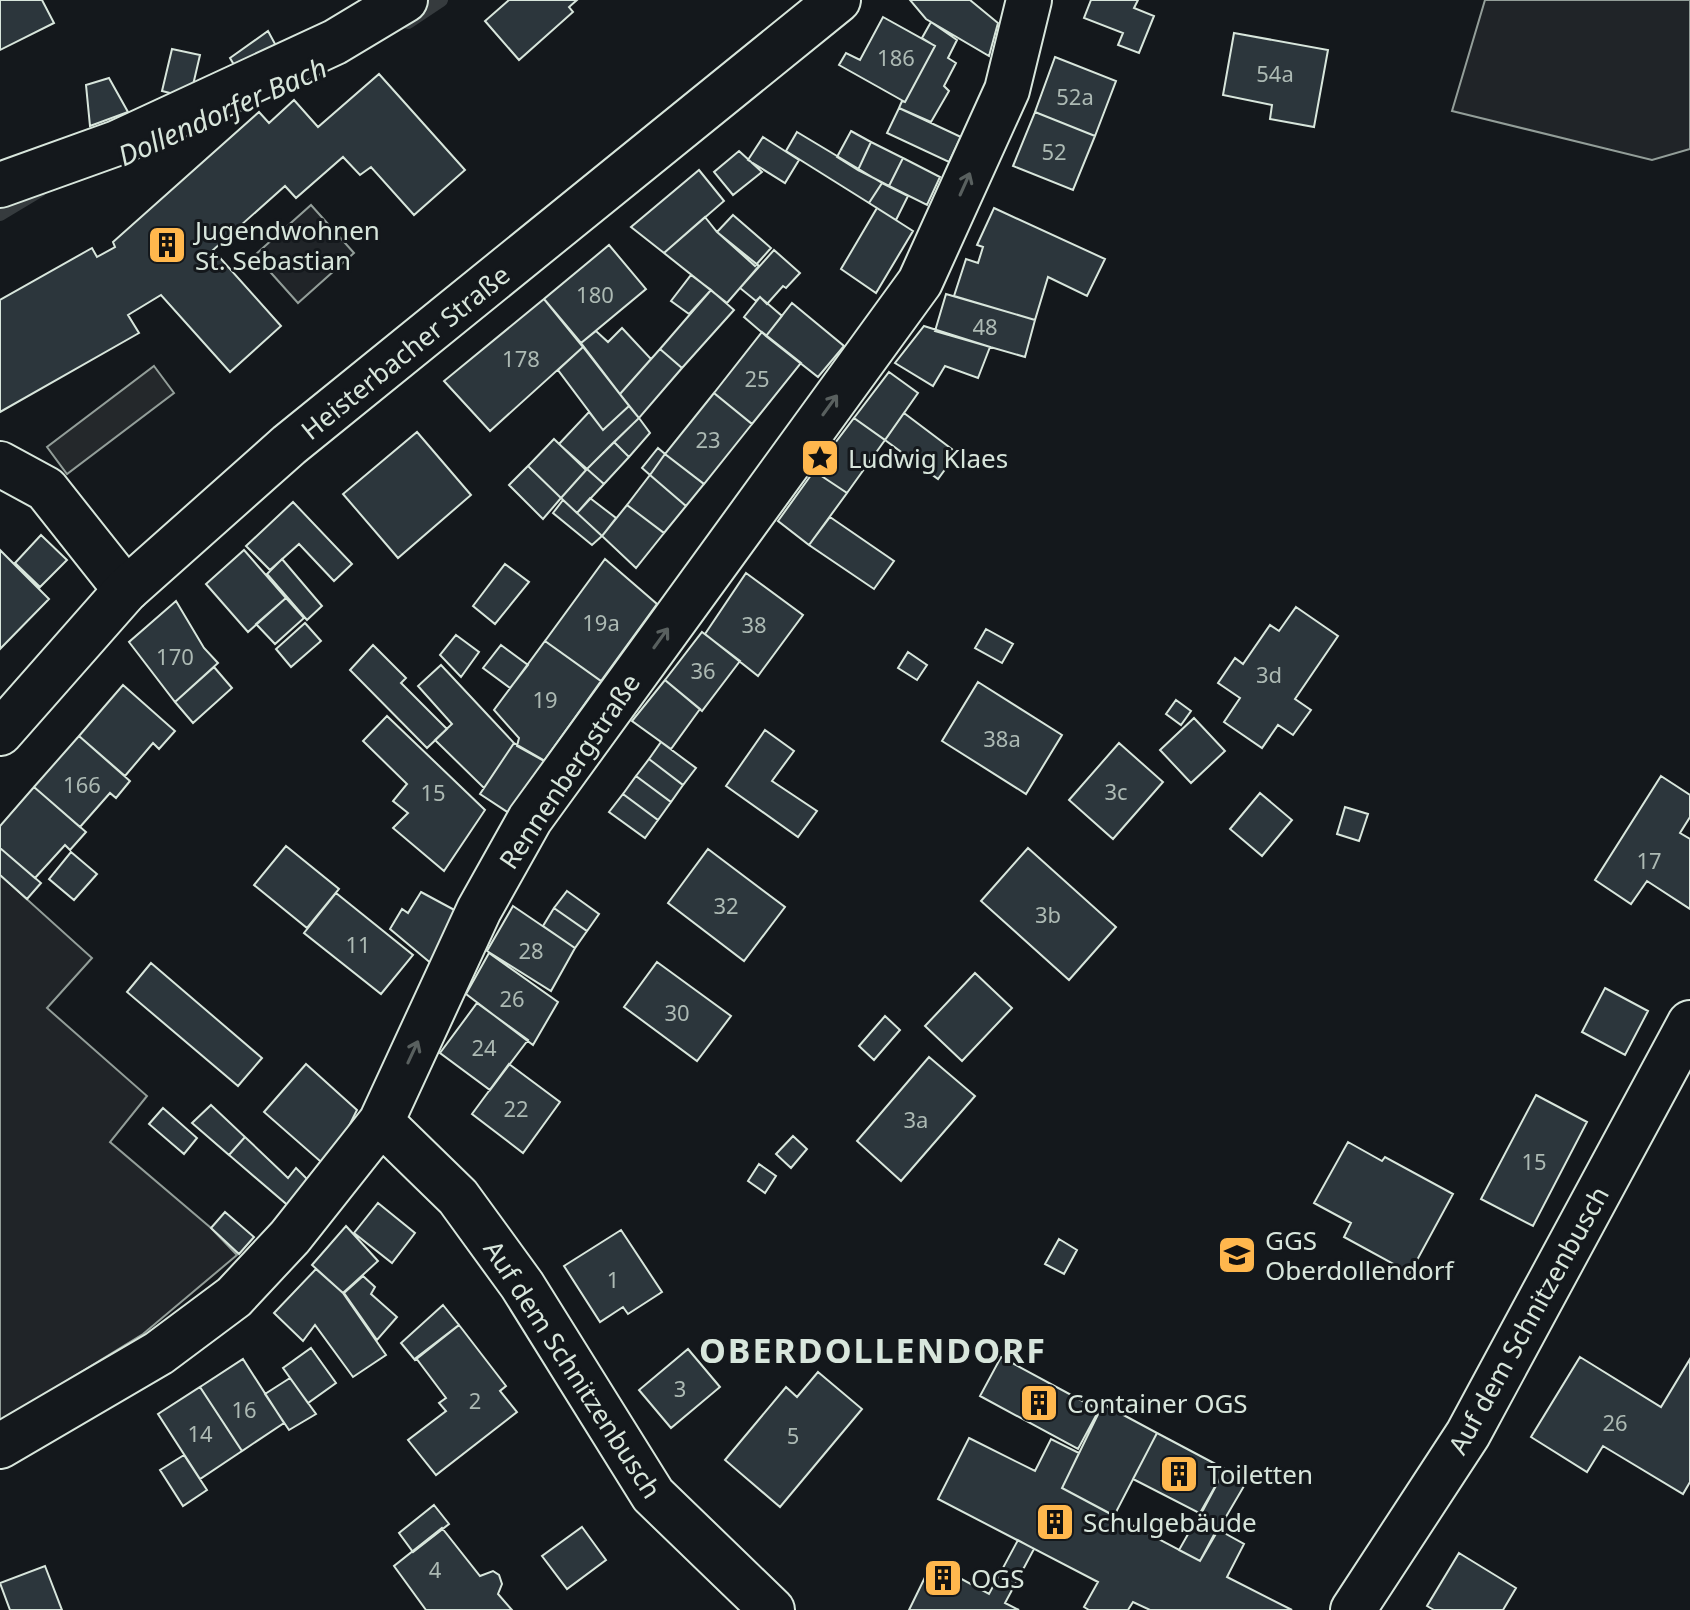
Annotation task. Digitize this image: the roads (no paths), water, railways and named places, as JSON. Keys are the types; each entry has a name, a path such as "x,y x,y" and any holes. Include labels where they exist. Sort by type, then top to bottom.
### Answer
{"street":[{"path":"0,185 131,137 335,42 405,0"},
{"name":"Heisterbacher Straße","path":"0,733 126,590 289,445 838,0"},
{"name":"Rennenbergstraße","path":"0,1446 159,1353 234,1297 290,1237 381,1122 479,910 530,819 920,282 1007,90 1029,0"},
{"path":"0,464 46,489 126,590"},
{"name":"Auf dem Schnitzenbusch","path":"1353,1610 1468,1434 1690,1023"},
{"name":"Auf dem Schnitzenbusch","path":"381,1122 458,1197 522,1285 653,1495 772,1610"}],"waterway":[{"name":"Dollendorfer Bach","path":"408,22 441,0"},
{"name":"Dollendorfer Bach","path":"0,214 40,190"}],"place":[{"name":"Jugendwohnen St. Sebastian","path":"167,245"},
{"name":"Ludwig Klaes","path":"820,458"},
{"name":"GGS Oberdollendorf","path":"1237,1255"},
{"name":"Container OGS","path":"1039,1403"},
{"name":"Toiletten","path":"1179,1474"},
{"name":"Schulgebäude","path":"1055,1522"},
{"name":"OGS","path":"943,1578"}],"district":[{"name":"OBERDOLLENDORF","path":"873,1350"}]}
